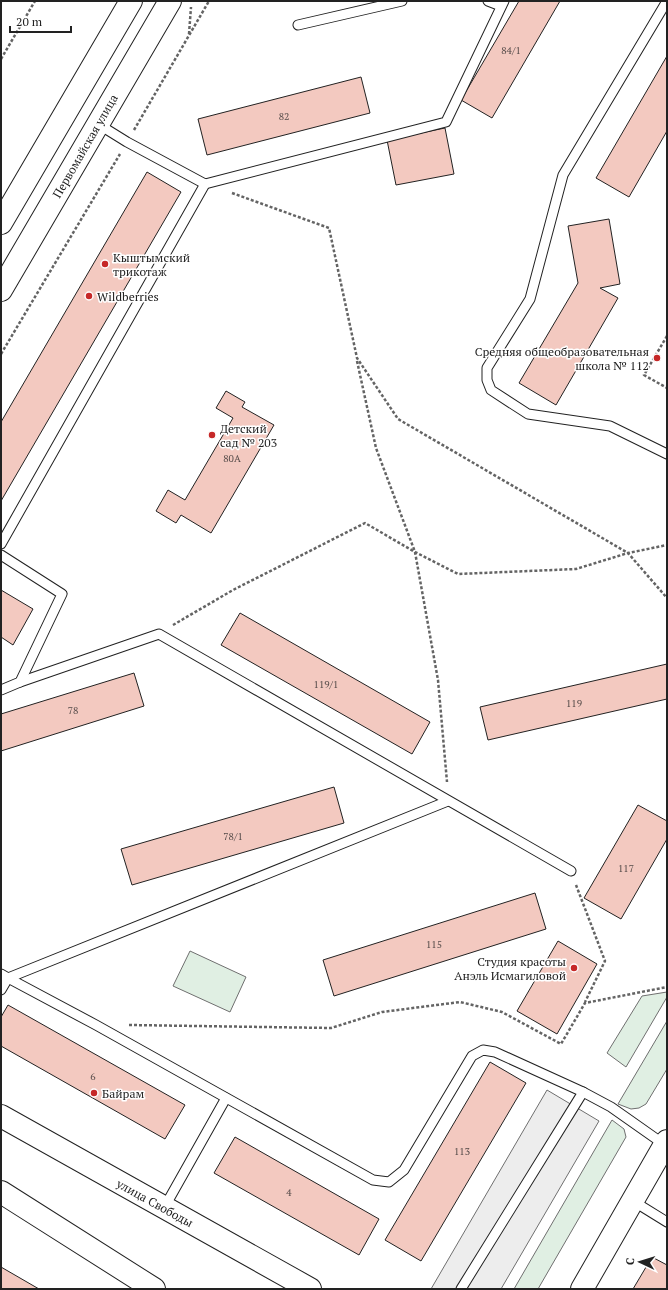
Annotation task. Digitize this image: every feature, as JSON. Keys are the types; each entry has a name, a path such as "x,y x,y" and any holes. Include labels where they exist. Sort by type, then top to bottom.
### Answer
{"main road":[{"path":"1,223 131,1"},
{"name":"Первомайская улица","path":"1,290 170,1"},
{"name":"улица Свободы","path":"1,1116 310,1289"},
{"path":"582,1289 666,1143"},
{"path":"1,1192 154,1289"}],"lane":[{"path":"298,25 402,1"},
{"path":"98,124 127,142 205,184 446,122 502,3 488,1"},
{"path":"667,1 563,175 530,299 487,368 487,380 491,390 528,414 610,426 667,454"},
{"path":"1,544 205,184"},
{"path":"1,555 62,594 20,682"},
{"path":"1,690 159,634 571,871"},
{"path":"5,976 448,801"},
{"path":"1,990 5,976"},
{"path":"5,976 96,1025 373,1180 389,1182 404,1170 472,1056 483,1050 495,1052 611,1106 666,1143"},
{"path":"462,1289 583,1092"},
{"path":"164,1208 226,1098"},
{"path":"633,1201 667,1222"}],"path":[{"path":"1,59 35,1"},
{"path":"189,34 192,1"},
{"path":"1,354 209,1"},
{"path":"205,184 329,228 376,448 415,552 438,680 448,801"},
{"path":"667,336 644,375 667,388"},
{"path":"357,358 398,419 628,553 667,598"},
{"path":"159,634 234,590 365,523 415,552 458,574 576,569 628,553 667,545"},
{"path":"96,1025 331,1028 382,1012 460,1002 502,1012 560,1044 585,1003 605,961 571,871"},
{"path":"585,1003 667,987"}],"green space":[{"path":"190,951 246,977 230,1012 173,986"},
{"path":"667,992 667,997 626,1067 607,1053 642,996"},
{"path":"667,1021 667,1069 646,1104 639,1108 631,1109 618,1104"},
{"path":"612,1120 624,1129 626,1137 538,1289 514,1289"}],"shaded area":[{"path":"547,1090 599,1121 501,1289 431,1289"}],"building":[{"path":"519,1 560,1 492,118 461,100"},
{"path":"667,56 667,131 629,197 596,178"},
{"path":"361,77 370,113 207,155 198,119"},
{"path":"445,128 454,174 396,185 387,140"},
{"path":"147,172 181,192 1,501 1,422"},
{"path":"609,219 620,284 600,288 618,298 556,405 519,383 578,283 568,226"},
{"path":"226,391 245,402 242,407 274,425 211,533 181,515 176,523 156,511 168,490 185,500 233,418 216,408"},
{"path":"1,590 33,609 13,645 1,637"},
{"path":"240,613 430,722 412,754 221,645"},
{"path":"667,664 667,699 488,740 480,707"},
{"path":"134,673 144,706 1,751 1,714"},
{"path":"334,787 344,823 132,885 121,849"},
{"path":"638,805 667,821 667,839 621,919 584,898"},
{"path":"535,893 546,929 334,996 323,960"},
{"path":"558,941 597,964 557,1034 517,1011"},
{"path":"8,1005 185,1105 165,1139 1,1046 1,1017"},
{"path":"490,1062 526,1083 421,1261 385,1240"},
{"path":"235,1137 379,1219 359,1255 214,1173"},
{"path":"652,1257 667,1265 667,1289 633,1289"},
{"path":"1,1267 39,1289 1,1289"}],"place":[{"name":"Кыштымский трикотаж","path":"105,264"},
{"name":"Wildberries","path":"89,296"},
{"name":"Средняя общеобразовательная школа № 112","path":"657,358"},
{"name":"Детский сад № 203","path":"212,435"},
{"name":"Студия красоты Анэль Исмагиловой","path":"574,968"},
{"name":"Байрам","path":"94,1093"}]}
